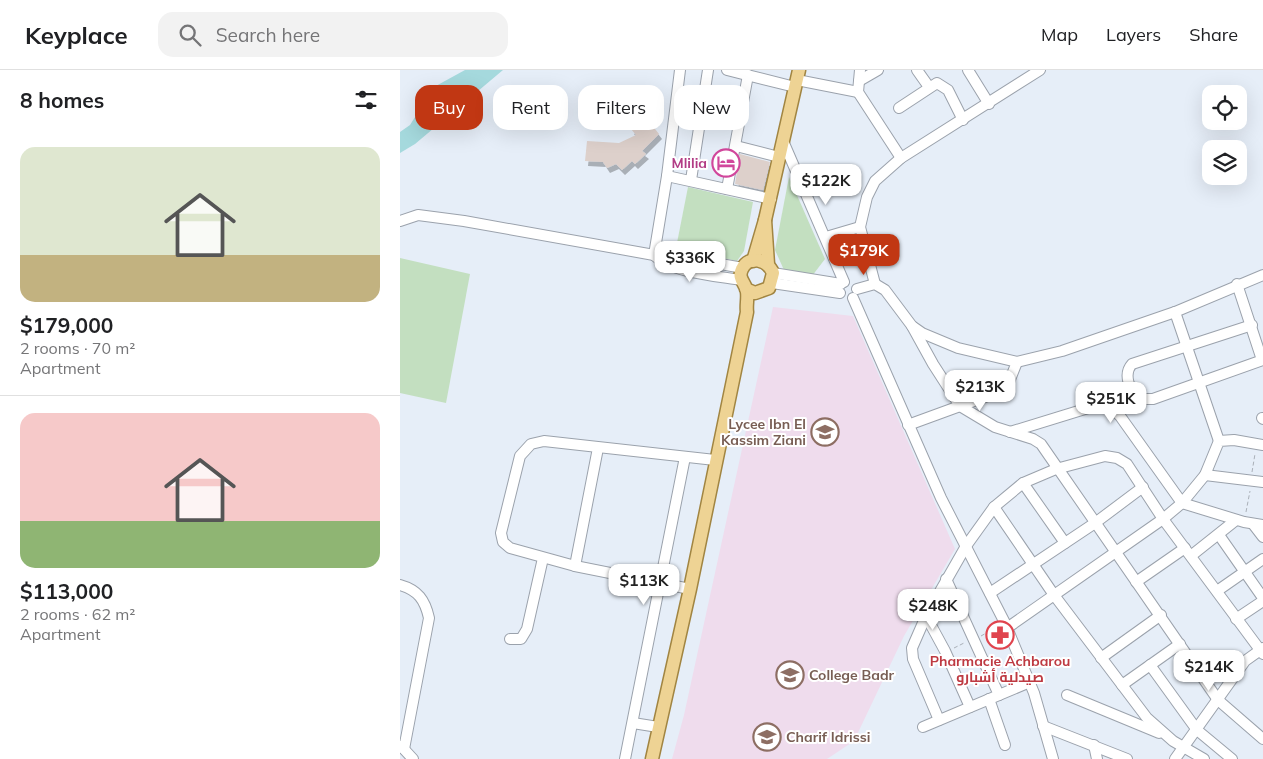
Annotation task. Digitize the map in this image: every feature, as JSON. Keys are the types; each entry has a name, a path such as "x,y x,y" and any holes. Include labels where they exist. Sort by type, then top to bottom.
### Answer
{"main road":[{"path":"652,759 690,589 746,312 746,274 765,220 797,79"},
{"path":"746,312 771,274 765,220"},
{"path":"746,274 758,260 771,274"},
{"path":"746,274 760,292"}],"street":[{"path":"654,255 667,176 680,70"},
{"path":"691,180 708,70"},
{"path":"727,70 748,75 797,79 858,92"},
{"path":"860,70 858,92 901,158"},
{"path":"859,81 878,70"},
{"path":"917,70 929,87"},
{"path":"968,70 990,104"},
{"path":"1040,70 990,104 901,158 875,181 867,197 860,227 875,284 885,290 912,326 932,364 960,406 973,416 1010,432 1033,439 1041,444 1056,469 1161,616 1218,700 1263,739"},
{"path":"728,189 748,75"},
{"path":"899,108 937,83 944,86 963,120"},
{"path":"783,141 826,237 844,298 875,284"},
{"path":"736,146 779,157"},
{"path":"667,176 770,199"},
{"path":"400,221 418,215 455,220 654,255 665,254 746,274"},
{"path":"826,237 860,227"},
{"path":"771,274 842,287 851,282 908,425 941,498 1007,628 1030,682 1053,759"},
{"path":"912,326 932,338 958,348 1017,362 1055,353 1175,312 1237,284 1263,275"},
{"path":"1237,284 1252,326 1263,360 1200,383 1144,400 1136,396 1128,378 1129,368 1132,364 1188,348 1252,326"},
{"path":"1007,628 1163,519 1182,502 1205,475 1219,441 1175,312"},
{"path":"908,425 1004,389 1017,362"},
{"path":"1010,432 1098,405 1108,404 1120,416 1182,502 1236,520 1258,524 1263,537"},
{"path":"1219,441 1234,440 1263,445"},
{"path":"690,589 543,558 510,548 503,542 502,533 520,456 531,444 544,442 715,460"},
{"path":"575,566 598,448"},
{"path":"940,720 912,653 914,642 926,616 966,546 994,507 1023,483 1056,469 1111,456 1126,464 1163,519 1236,619 1262,651 1245,661 1176,759"},
{"path":"625,759 662,584 685,457"},
{"path":"1205,475 1263,482"},
{"path":"1023,483 1065,543"},
{"path":"990,593 1095,523 1143,487"},
{"path":"994,507 1054,595 1147,718 1166,736 1184,749 1204,759"},
{"path":"1136,582 1219,535 1236,520"},
{"path":"1219,535 1263,599 1236,619"},
{"path":"510,639 521,639 527,629 543,558"},
{"path":"1217,592 1263,559"},
{"path":"946,579 994,697 1006,745"},
{"path":"400,585 420,595 426,606 428,618 402,747 413,759"},
{"path":"926,616 946,651 970,707"},
{"path":"1101,658 1161,616"},
{"path":"1122,685 1180,644"},
{"path":"1150,665 1197,730 1232,759"},
{"path":"923,727 1030,682"},
{"path":"1067,695 1166,736"},
{"path":"633,723 658,727"},
{"path":"1043,726 1127,759"},
{"path":"1094,745 1097,759"}],"shaded area":[{"name":"Lycee Ibn El Kassim Ziani","path":"773,307 853,316 955,549 904,636 854,741 827,759 672,759 684,715"}],"green space":[{"path":"789,177 825,259 812,276 784,270 775,250"},
{"path":"688,187 753,202 744,251 737,261 676,248"},
{"path":"400,258 470,274 446,403 400,393"}],"water":[{"path":"465,70 503,70 483,87 483,85 438,85"},
{"path":"415,117 415,130 432,130 415,144 400,153 400,132 410,125"}],"building":[{"path":"632,130 656,130 659,134 642,151 646,154 635,164 632,161 622,170 616,164 607,168 603,162 585,161 587,141 619,143 636,135"},
{"path":"740,154 770,162 763,190 735,184"}],"place":[{"name":"Mlilia","path":"726,163"},
{"name":"Lycee Ibn El Kassim Ziani","path":"825,432"},
{"name":"Pharmacie Achbarou صيدلية أشبارو","path":"1000,635"},
{"name":"College Badr","path":"790,675"},
{"name":"Charif Idrissi","path":"767,737"}]}
